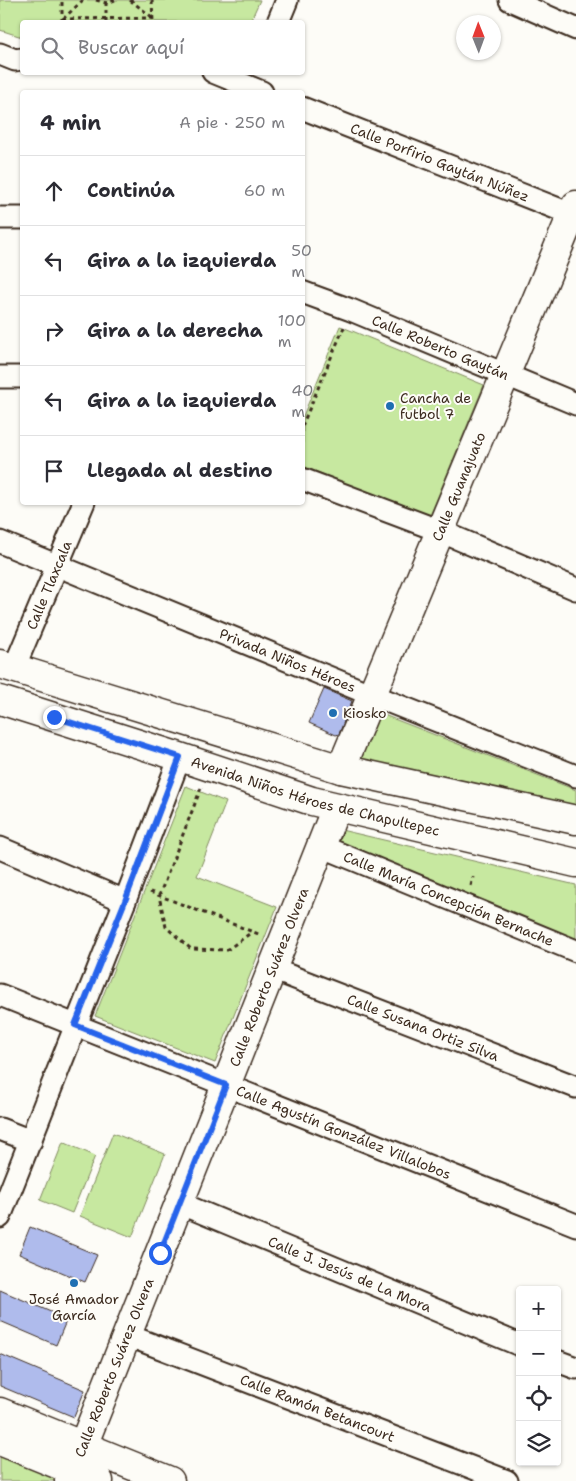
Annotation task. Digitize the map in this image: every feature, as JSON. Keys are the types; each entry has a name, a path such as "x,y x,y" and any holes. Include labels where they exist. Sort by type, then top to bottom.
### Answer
{"street":[{"path":"279,20 287,0"},
{"path":"510,0 576,29"},
{"path":"0,54 20,60"},
{"path":"222,75 256,86"},
{"name":"Calle Porfirio Gaytán Núñez","path":"305,109 575,212"},
{"name":"Calle Guanajuato","path":"341,768 575,212"},
{"path":"0,218 20,218"},
{"name":"Calle Roberto Gaytán","path":"305,293 351,310 576,404"},
{"path":"0,377 20,377"},
{"path":"305,480 440,531 576,589"},
{"name":"Calle Tlaxcala","path":"7,666 83,505"},
{"name":"Privada Niños Héroes","path":"0,542 576,776"},
{"path":"7,666 341,768 576,820"},
{"name":"Avenida Niños Héroes de Chapultepec","path":"0,700 336,808 576,863"},
{"path":"0,1217 180,757"},
{"name":"Calle Roberto Suárez Olvera","path":"75,1466 336,808"},
{"name":"Calle María Concepción Bernache","path":"321,846 576,951"},
{"path":"0,848 125,901"},
{"name":"Calle Susana Ortiz Silva","path":"272,969 576,1087"},
{"name":"Calle Agustín González Villalobos","path":"0,995 576,1225"},
{"path":"0,1129 31,1141"},
{"name":"Calle J. Jesús de La Mora","path":"179,1203 516,1343"},
{"name":"Calle Ramón Betancourt","path":"127,1335 507,1481"},
{"path":"561,1362 576,1368"},
{"path":"0,1412 99,1481"},
{"path":"0,1441 75,1466 170,1481"}],"path":[{"path":"62,0 62,20"},
{"path":"63,20 83,0"},
{"path":"96,0 106,3 115,0"},
{"path":"130,0 152,18"},
{"path":"152,0 152,18"},
{"path":"106,3 106,20 152,18"},
{"path":"305,419 351,310"},
{"path":"204,780 159,896 166,927 191,949 227,950 252,932"},
{"path":"471,888 473,877"},
{"path":"149,892 261,935"}],"green space":[{"path":"0,0 260,0 251,20 20,20 20,36 0,30"},
{"name":"Cancha de futbol 7","path":"340,326 484,385 429,518 305,467 305,411"},
{"path":"371,710 576,790 576,809 351,759"},
{"path":"186,786 226,802 197,876 277,907 215,1063 95,1016"},
{"path":"341,830 576,885 576,939 335,843"},
{"path":"113,1133 165,1154 132,1237 80,1216"},
{"path":"63,1142 95,1156 72,1213 40,1200"},
{"path":"0,1454 58,1478 56,1481 0,1481"}],"building":[{"name":"Kiosko","path":"324,689 352,701 339,734 336,735 309,723"},
{"path":"30,1227 97,1255 85,1282 19,1254"},
{"path":"0,1290 67,1319 56,1345 0,1321"},
{"path":"0,1354 85,1390 74,1417 0,1386"}],"place":[{"name":"Cancha de futbol 7","path":"390,406"},
{"name":"Kiosko","path":"333,713"},
{"name":"José Amador García","path":"74,1283"}],"route":[{"path":"54,717 180,757 75,1025 226,1085 160,1253"}]}
